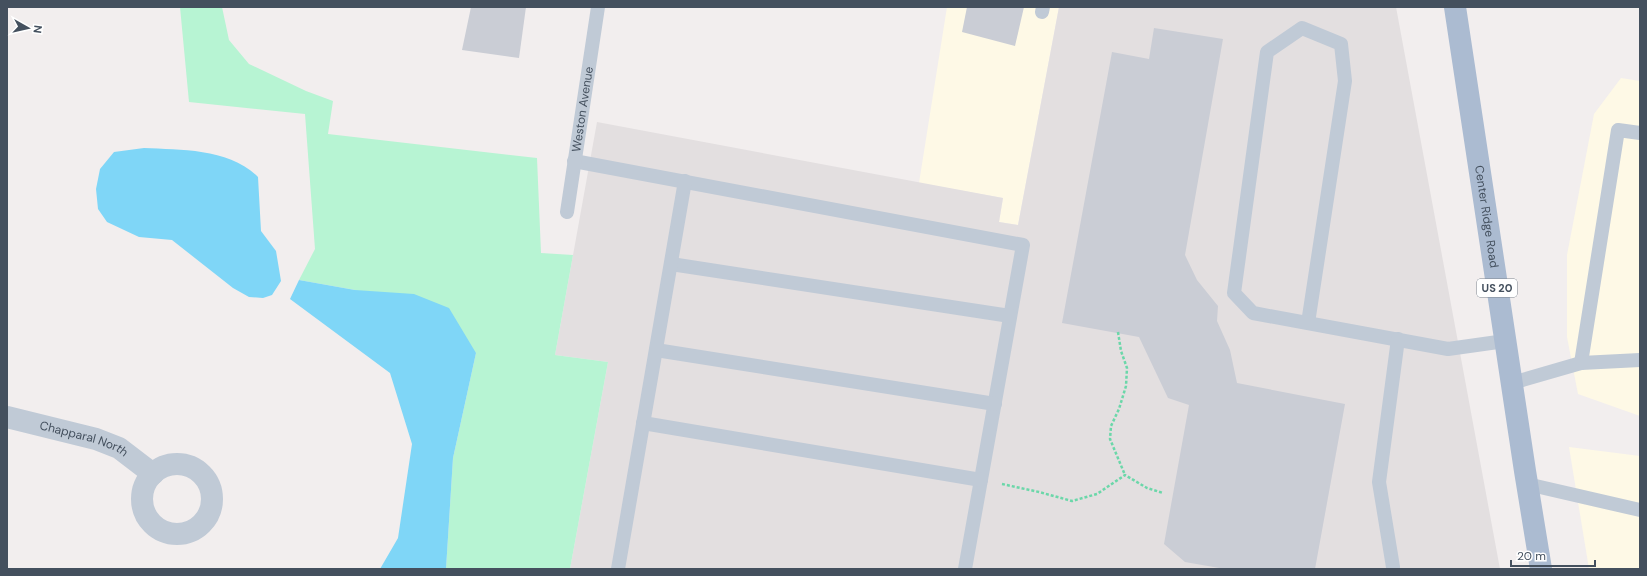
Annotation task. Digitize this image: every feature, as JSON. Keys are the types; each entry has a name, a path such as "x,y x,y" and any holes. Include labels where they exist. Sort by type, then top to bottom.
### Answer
{"main road":[{"name":"Center Ridge Road","path":"1455,7 1527,484 1542,569"}],"street":[{"name":"Chapparal North","path":"7,417 101,441 119,448 153,474"}],"lane":[{"name":"Weston Avenue","path":"567,212 598,7"},
{"path":"1308,323 1345,81 1342,44 1302,28 1267,52 1234,294 1253,313 1448,349 1505,341"},
{"path":"1581,363 1618,130 1640,133"},
{"path":"574,160 1023,246 965,569"},
{"path":"618,569 685,181"},
{"path":"671,264 1010,316"},
{"path":"1393,567 1378,482 1398,339"},
{"path":"656,350 995,404"},
{"path":"1512,383 1581,363 1640,360"},
{"path":"643,423 981,480"},
{"path":"1527,484 1640,510"}],"path":[{"path":"1118,332 1121,351 1127,368 1126,386 1119,410 1111,426 1110,439 1125,475 1147,488 1163,493"},
{"path":"999,484 1040,492 1072,502 1097,494 1125,475"}],"shaded area":[{"path":"947,7 1059,7 1018,225 999,222 1003,198 919,183"},
{"path":"1059,7 1396,7 1500,569 570,569 608,362 555,355 597,122 1003,198 999,222 1018,225"},
{"path":"1621,78 1640,81 1640,416 1578,394 1567,337 1567,255 1594,114"},
{"path":"1569,447 1640,456 1640,569 1589,569"}],"green space":[{"path":"180,7 222,7 229,40 249,64 306,91 333,101 328,134 537,158 541,253 573,255 555,355 608,362 570,569 446,569 453,458 476,353 355,290 299,280 315,249 305,114 189,102"}],"water":[{"path":"144,148 204,152 233,161 258,177 261,231 276,251 281,281 272,295 263,298 249,297 233,288 172,240 139,237 107,222 98,209 96,189 100,169 114,152"},
{"path":"299,280 355,290 414,294 449,308 476,353 453,458 446,569 380,569 398,538 412,444 390,373 290,299"}],"building":[{"path":"471,7 526,7 519,58 462,50"},
{"path":"967,7 1024,7 1015,46 962,32"},
{"path":"1154,28 1223,39 1185,255 1197,280 1218,306 1217,321 1230,350 1237,383 1345,404 1315,569 1225,569 1185,562 1164,544 1189,405 1168,398 1139,337 1062,323 1112,52 1149,59"}]}
